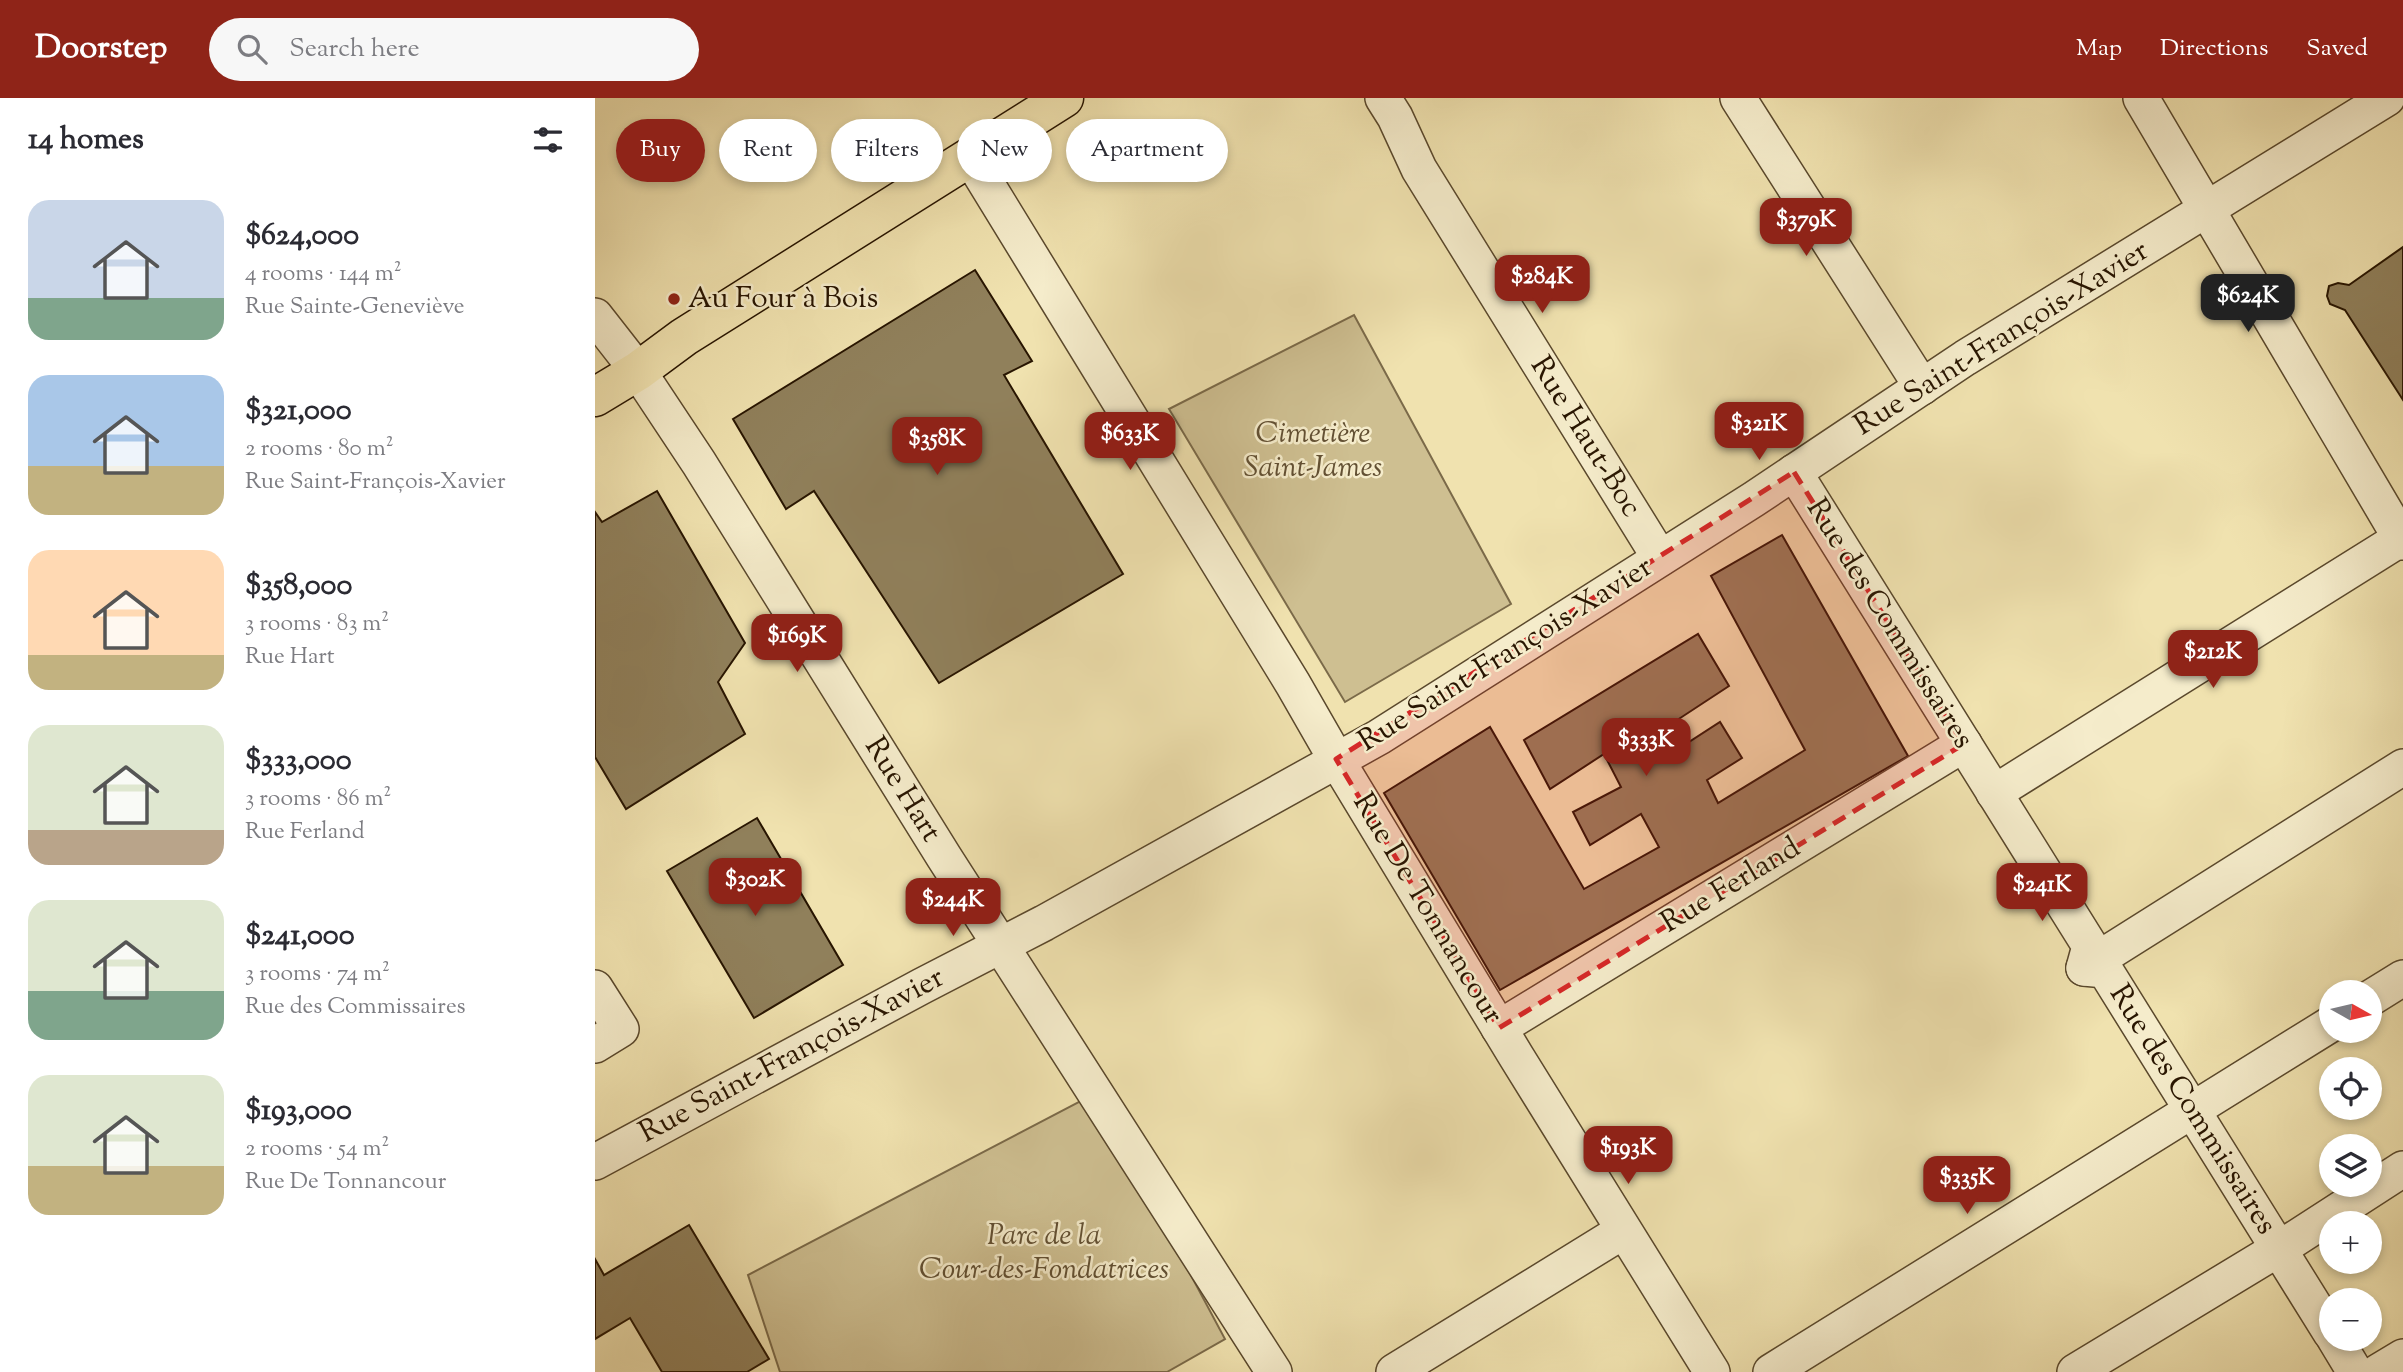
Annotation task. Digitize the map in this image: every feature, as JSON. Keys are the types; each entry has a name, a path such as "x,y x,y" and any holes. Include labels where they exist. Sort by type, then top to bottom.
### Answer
{"main road":[{"path":"1031,119 1064,98"},
{"path":"595,397 638,371 684,337 957,165"}],"street":[{"name":"Rue Haut-Boc","path":"1383,98 1395,117 1419,169 1660,558"},
{"path":"1738,98 1921,387"},
{"path":"1994,793 2402,539 2141,98"},
{"name":"Rue Saint-François-Xavier","path":"595,1162 1002,945 1379,737 1794,472 1921,387 2387,98"},
{"name":"Rue De Tonnancour","path":"985,182 1293,684 1499,1028 1712,1372"},
{"name":"Rue Hart","path":"595,316 638,371 699,463 944,857 1274,1372"},
{"name":"Rue des Commissaires","path":"1794,472 2090,946 2084,968 2105,970 2319,1314"},
{"name":"Rue Ferland","path":"1499,1028 1964,744"},
{"path":"2084,968 2403,767"},
{"path":"2382,991 2403,978"},
{"path":"595,988 621,1029 595,1045"},
{"path":"1771,1372 2319,1031"},
{"path":"2075,1372 2403,1170"},
{"path":"1394,1372 1623,1231"},
{"path":"2342,1351 2355,1372"},
{"path":"2378,1372 2403,1357"}],"highlighted area":[{"path":"1794,472 1964,744 1499,1028 1336,759"}],"green space":[{"name":"Cimetière Saint-James","path":"1354,315 1511,604 1345,702 1169,409"},
{"name":"Parc de la Cour-des-Fondatrices","path":"1094,1094 1225,1339 1167,1372 780,1372 748,1275"}],"building":[{"path":"2403,247 2403,400 2345,310 2330,304 2327,296 2329,286 2338,283 2349,285"},
{"path":"975,270 1032,361 1004,375 1123,574 939,683 814,491 786,509 733,419"},
{"path":"657,491 745,643 718,682 745,734 626,809 595,757 595,512 602,522"},
{"path":"1782,535 1908,756 1500,990 1384,793 1490,727 1584,889 1659,847 1641,814 1590,845 1573,812 1621,787 1604,754 1550,789 1524,740 1698,634 1729,686 1665,728 1675,751 1720,722 1742,758 1707,780 1718,803 1805,750 1711,576"},
{"path":"757,818 843,965 754,1018 667,871"},
{"path":"689,1225 769,1359 747,1372 662,1372 630,1318 595,1339 595,1259 604,1275"}],"place":[{"name":"Au Four à Bois","path":"674,299"}]}
